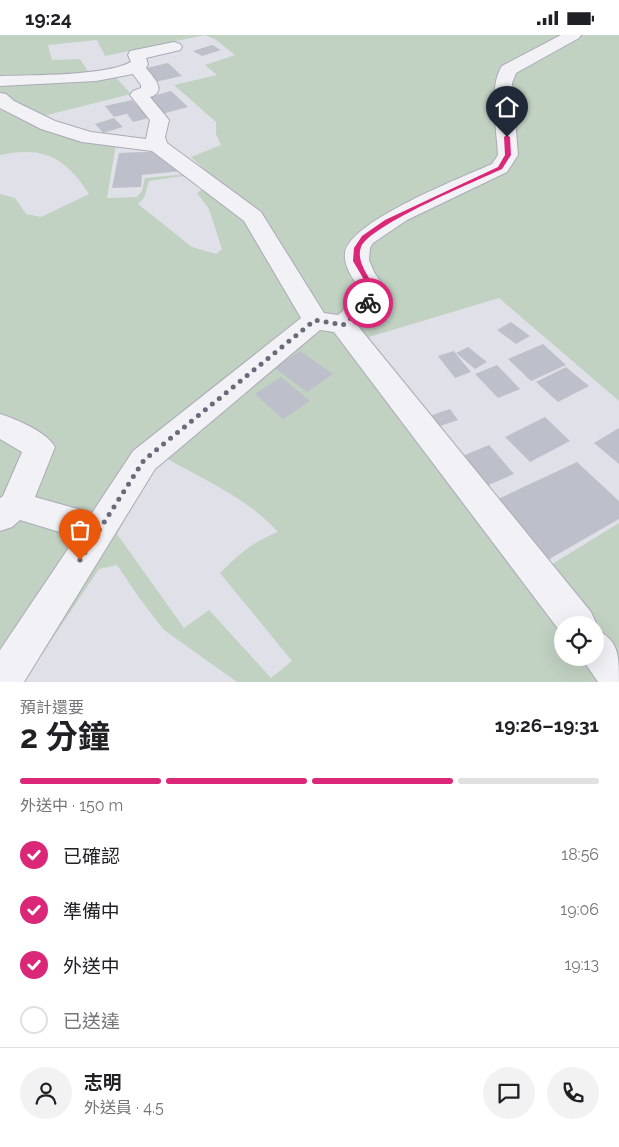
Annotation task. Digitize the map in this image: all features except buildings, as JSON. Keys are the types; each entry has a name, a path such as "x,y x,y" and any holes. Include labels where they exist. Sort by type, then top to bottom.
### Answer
{"street":[{"path":"2,682 144,460 329,322 377,295 356,261 357,248 364,237 388,221 500,168 508,155 503,83 508,70 573,35"},
{"path":"137,68 140,64 136,55 174,47"},
{"path":"137,68 150,85 150,91 139,95 160,120 155,137 158,146"},
{"path":"0,81 81,77 137,68"},
{"path":"0,98 8,105 48,125 89,138 158,146 253,217 329,322 571,616"},
{"path":"0,425 40,447 7,511 99,529"},
{"path":"604,659 619,678"}],"green space":[{"path":"0,35 205,35 619,35 619,401 499,298 369,337 383,363 541,571 619,523 619,682 237,682 164,630 117,565 99,569 30,672 0,682 0,194 15,198 26,214 41,217 89,194 71,171 52,157 29,152 0,155","holes":["205,35 216,40 235,55 205,65 217,75 174,85 216,122 216,134 221,145 191,157 202,167 187,174 145,178 142,191 137,197 107,198 117,138 85,133 43,116 131,94 109,70 89,73 80,59 52,60 48,45 97,40 105,56","183,176 204,188 197,193 209,209 222,249 216,254 192,247 138,204 144,198 149,181","166,458 240,500 278,532 246,549 220,573 292,661 271,678 209,610 184,628 117,534 147,480"]}],"way so far":[{"path":"80,560 144,460 315,320 343,325 368,303"}],"route":[{"path":"368,303 377,295 356,261 357,248 364,237 388,221 500,168 508,155 507,137"}]}
